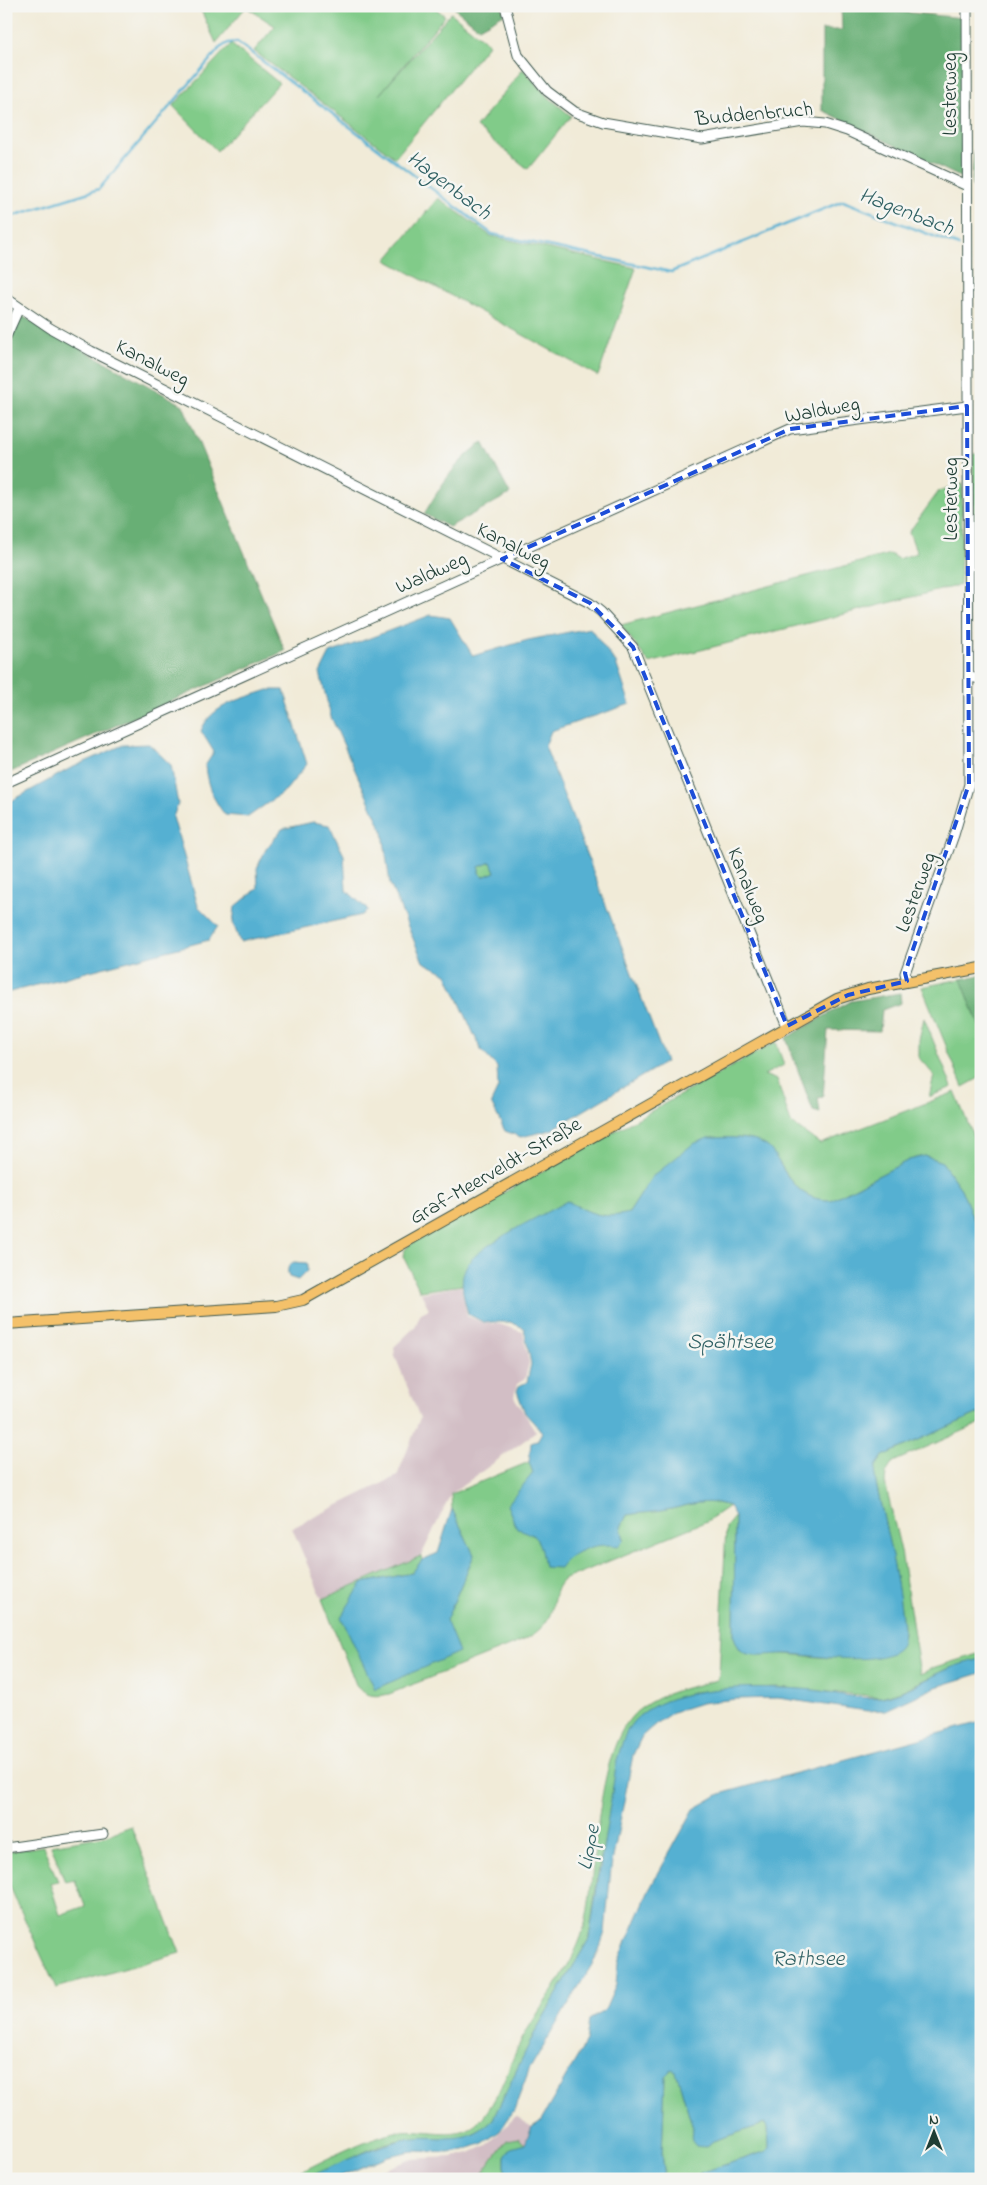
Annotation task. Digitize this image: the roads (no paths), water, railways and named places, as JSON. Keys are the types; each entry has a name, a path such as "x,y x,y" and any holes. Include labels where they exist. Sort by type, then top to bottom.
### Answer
{"main road":[{"name":"Graf-Meerveldt-Straße","path":"6,1324 276,1306 303,1300 787,1026 848,995 907,981 981,968"}],"street":[{"name":"Buddenbruch","path":"505,6 518,55 547,91 575,112 603,122 702,139 803,122 826,124 847,131 967,186"},
{"name":"Lesterweg","path":"907,981 905,973 954,834 969,784 967,6"},
{"name":"Kanalweg","path":"6,298 91,351 590,603 601,612 633,647 787,1026"},
{"path":"6,337 20,308"},
{"name":"Waldweg","path":"6,783 790,429 967,406"},
{"path":"969,677 981,679"},
{"path":"6,1848 103,1834"}],"water":[{"path":"431,615 450,618 473,656 528,640 590,628 616,663 630,704 551,731 545,746 666,1062 551,1130 521,1137 505,1131 491,1103 498,1088 497,1067 481,1050 447,974 423,962 390,884 383,832 331,717 320,673 330,653","holes":["491,862 495,872 483,877 479,873 479,867"]},
{"path":"268,690 284,690 307,764 286,790 248,817 225,815 209,786 205,766 214,752 201,731 212,714 220,709 238,700"},
{"path":"149,744 171,765 178,804 173,817 198,906 218,926 209,940 6,993 6,804 69,769 123,745"},
{"path":"313,822 329,825 344,855 346,890 368,910 362,915 240,942 233,923 235,907 258,888 257,868 266,849 282,829"},
{"name":"Spähtsee","path":"708,1138 739,1138 763,1144 769,1148 789,1179 800,1190 807,1195 822,1200 831,1200 909,1160 925,1156 942,1162 961,1189 981,1237 981,1412 883,1456 876,1466 875,1478 894,1566 902,1616 903,1635 900,1646 892,1653 880,1657 848,1659 790,1654 753,1655 742,1651 734,1637 735,1516 729,1506 704,1502 661,1511 627,1515 621,1527 624,1540 618,1546 594,1546 578,1552 571,1556 560,1568 544,1567 538,1542 531,1534 517,1529 507,1505 533,1473 529,1462 531,1443 537,1441 542,1432 525,1413 517,1391 519,1386 527,1382 531,1364 524,1328 510,1322 483,1322 468,1314 462,1283 467,1265 474,1257 498,1239 567,1201 597,1214 612,1216 629,1213 652,1177 693,1144"},
{"path":"294,1262 307,1263 307,1271 298,1280 288,1275 289,1266"},
{"path":"452,1509 474,1555 446,1620 459,1652 375,1689 341,1617 362,1583 412,1573 422,1560 438,1553"},
{"path":"981,1659 981,1673 936,1687 886,1710 867,1711 778,1698 736,1699 701,1703 673,1712 658,1722 642,1736 633,1755 611,1868 605,1932 597,1956 529,2070 514,2110 500,2131 483,2143 464,2150 448,2152 413,2151 388,2156 334,2179 305,2179 351,2158 398,2141 424,2137 459,2137 482,2129 493,2119 535,2032 589,1939 617,1760 627,1731 638,1717 655,1706 675,1697 722,1689 771,1688 814,1690 857,1697 882,1697 907,1689 952,1667"},
{"name":"Rathsee","path":"981,1722 981,2179 697,2179 700,2173 767,2151 769,2147 768,2127 764,2124 713,2141 706,2147 696,2146 692,2141 693,2128 676,2071 672,2069 665,2076 662,2154 664,2170 661,2179 494,2179 505,2171 505,2157 511,2148 525,2144 532,2127 540,2122 586,2042 589,2020 605,2010 616,1985 618,1962 649,1890 694,1809 720,1794"}],"waterway":[{"name":"Hagenbach","path":"6,218 99,189 220,48 228,43 237,42 492,234 671,272 843,201 959,246"}],"water label":[{"name":"Lippe","path":"587,1847"}]}
